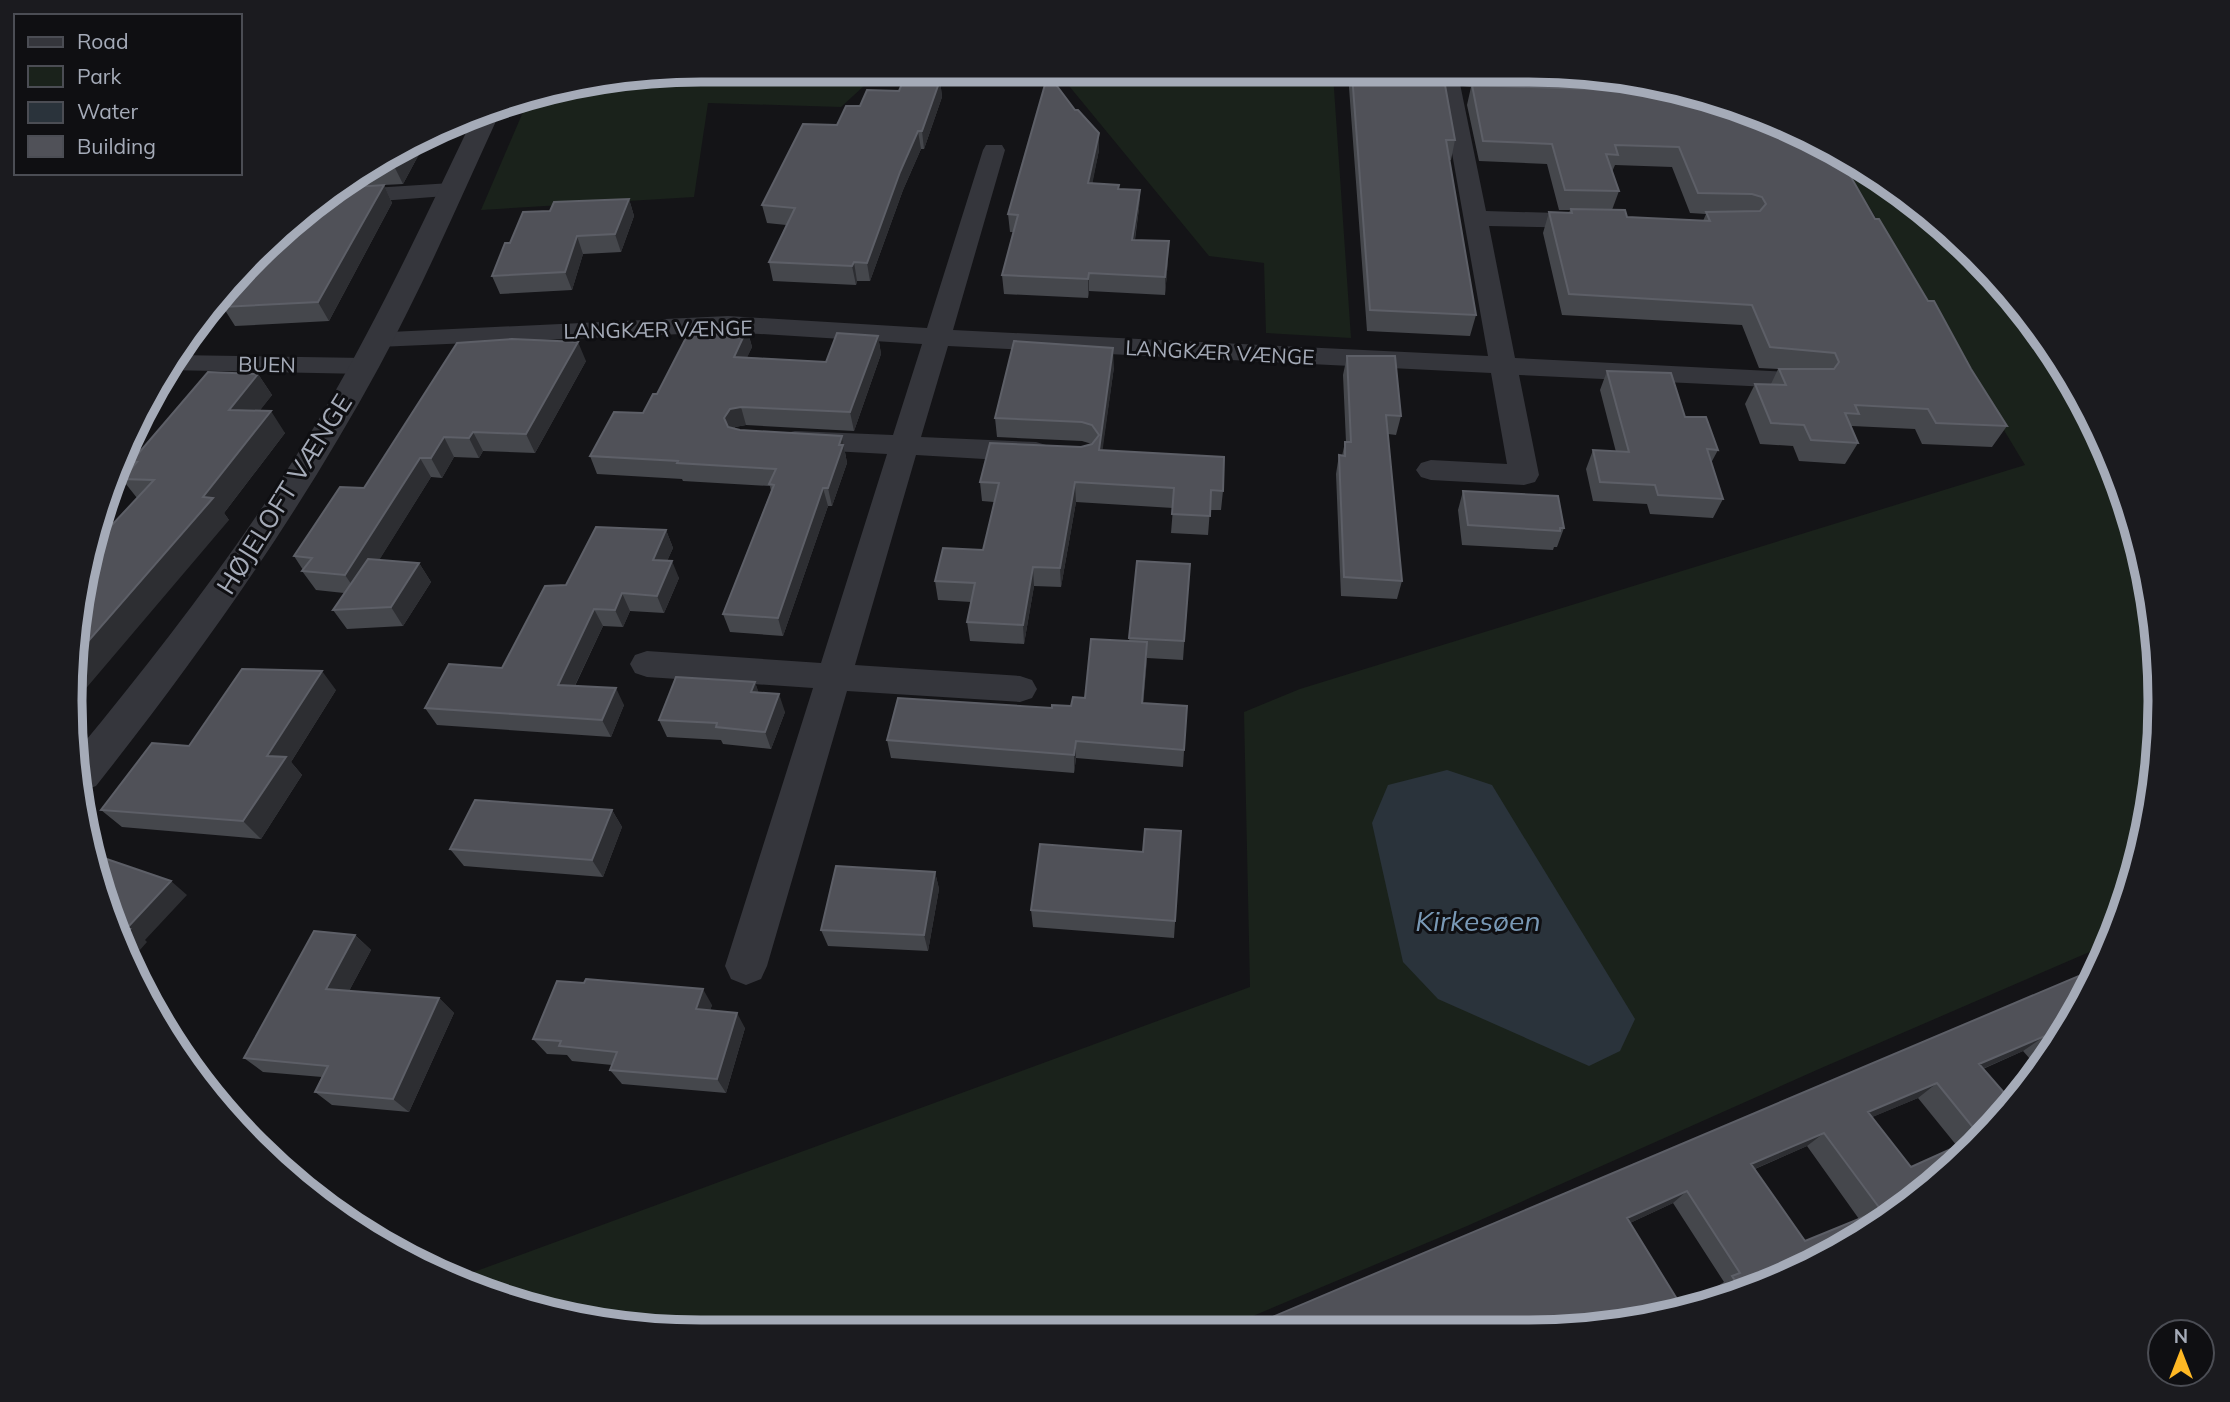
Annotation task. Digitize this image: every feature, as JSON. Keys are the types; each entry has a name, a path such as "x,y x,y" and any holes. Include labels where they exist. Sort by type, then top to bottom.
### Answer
{"street":[{"path":"1450,85 1479,96"},
{"path":"1431,470 1524,475 1450,85"},
{"name":"HØJELOFT VÆNGE","path":"87,769 152,689 281,505 371,352 483,122"},
{"path":"746,965 995,150"},
{"path":"342,197 451,190"},
{"path":"1474,218 1622,221"},
{"name":"LANGKÆR VÆNGE","path":"371,352 728,324 1812,381"},
{"name":"BUEN","path":"184,362 371,352"},
{"path":"773,439 1068,454"},
{"path":"646,664 1020,689"}],"green space":[{"path":"701,82 1015,82 865,85 841,107 708,103 694,197 481,210 525,108 541,103 620,88"},
{"path":"1066,82 1334,82 1351,338 1266,333 1264,263 1209,256"},
{"path":"1858,177 1873,187 1937,236 1967,263 2020,324 2065,392 2084,427 2115,502 2136,580 2148,701 2136,822 2115,900 2096,949 1467,1226 1243,1320 661,1318 580,1308 541,1299 468,1274 1250,987 1244,712 1300,689 2025,465 1852,178"}],"water":[{"name":"Kirkesøen","path":"1447,770 1492,785 1635,1019 1620,1051 1589,1066 1438,999 1403,962 1372,823 1388,785"}],"building":[{"path":"903,82 939,82 922,131 918,131 900,172 867,263 854,262 852,266 769,262 795,208 762,205 803,124 837,125 846,106 860,106 867,90 899,91"},
{"path":"1046,82 1054,82 1075,110 1099,133 1088,183 1119,185 1118,189 1140,190 1132,240 1169,241 1165,277 1089,273 1088,279 1002,275 1018,215 1008,214"},
{"path":"1353,82 1444,82 1455,140 1446,140 1476,315 1370,310"},
{"path":"1472,85 1626,90 1689,103 1728,115 1766,129 1838,165 1847,171 1928,301 1934,301 1971,369 2007,426 1936,423 1928,409 1855,405 1859,414 1845,413 1858,443 1811,440 1804,425 1771,423 1755,384 1786,385 1779,369 1834,369 1839,362 1835,353 1770,347 1752,305 1569,294 1549,212 1572,213 1571,209 1625,210 1627,217 1710,221 1706,212 1760,211 1766,204 1762,197 1752,194 1698,193 1679,147 1615,145 1618,155 1606,154 1619,191 1565,190 1552,144 1483,141"},
{"path":"384,185 318,302 224,307 263,263 324,210 357,187"},
{"path":"629,199 615,234 577,236 565,272 492,276 505,243 510,243 523,212 550,211 554,202"},
{"path":"692,326 747,329 734,357 826,362 837,333 878,336 850,412 741,407 730,409 724,418 728,427 740,430 842,436 839,445 843,445 828,488 823,488 778,618 723,614 774,485 769,484 776,469 590,456 614,412 643,413 653,394 657,394"},
{"path":"512,339 578,342 526,434 473,432 469,438 444,437 431,458 420,458 345,575 302,571 312,558 294,556 340,487 364,488 457,343"},
{"path":"1014,341 1113,348 1099,450 1224,457 1223,491 1211,490 1210,516 1172,514 1174,488 1075,482 1060,568 1033,567 1023,625 967,622 975,583 935,581 943,548 983,550 999,483 980,482 990,443 1081,447 1092,444 1099,435 1092,425 1082,422 995,418"},
{"path":"1347,356 1395,356 1401,416 1386,415 1402,581 1344,577 1339,455 1345,456 1345,442 1351,442"},
{"path":"1607,371 1671,373 1685,417 1706,417 1718,450 1707,449 1723,499 1658,495 1655,485 1600,482 1593,450 1629,452"},
{"path":"208,372 258,374 229,410 271,411 203,497 213,498 86,644 94,580 106,531 154,480 123,479 137,462 131,462"},
{"path":"1463,491 1558,496 1564,528 1560,528 1560,531 1468,525"},
{"path":"596,527 666,530 653,560 672,561 657,596 622,593 615,610 594,609 558,685 616,688 602,720 425,708 449,664 502,668 545,586 566,585"},
{"path":"368,559 419,563 391,607 333,610"},
{"path":"1137,561 1190,564 1184,641 1129,638"},
{"path":"1091,639 1147,642 1142,703 1187,706 1184,750 1076,741 1074,755 887,740 898,698 1052,708 1052,705 1071,706 1073,697 1085,698"},
{"path":"242,669 322,671 267,756 286,757 243,821 101,810 152,743 189,746"},
{"path":"676,677 755,682 751,692 779,694 765,732 716,727 717,723 659,720"},
{"path":"475,800 612,810 592,860 450,849"},
{"path":"1145,829 1181,831 1175,921 1031,910 1040,844 1143,852"},
{"path":"102,857 171,881 127,928 130,929 127,932"},
{"path":"836,866 935,872 924,935 821,930"},
{"path":"314,931 355,935 326,989 439,998 393,1099 315,1092 328,1066 244,1058"},
{"path":"2085,973 2047,1038 2045,1036 1979,1064 2006,1095 1975,1130 1937,1083 1868,1112 1911,1167 1961,1145 1906,1192 1881,1210 1824,1133 1751,1164 1805,1241 1879,1211 1803,1256 1737,1284 1732,1276 1740,1273 1687,1191 1627,1218 1678,1301 1610,1314 1529,1320 1265,1320"},
{"path":"586,979 703,989 696,1009 737,1013 717,1079 610,1070 617,1052 559,1046 561,1041 533,1039 557,981 584,983"}]}
